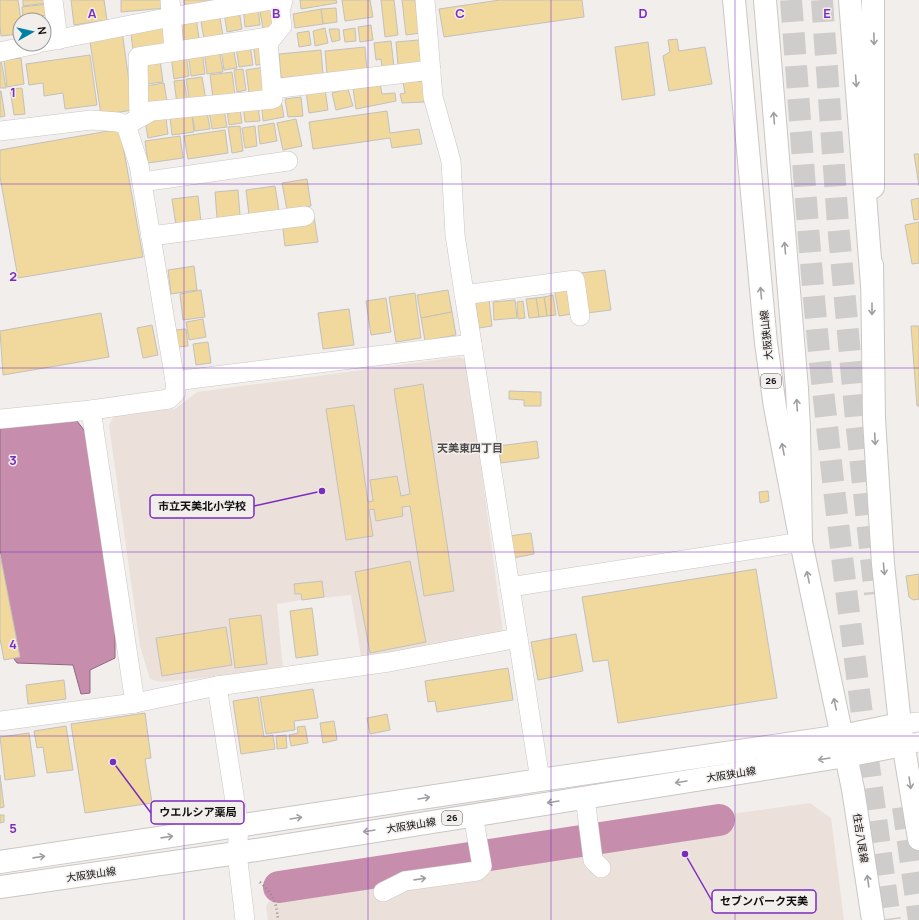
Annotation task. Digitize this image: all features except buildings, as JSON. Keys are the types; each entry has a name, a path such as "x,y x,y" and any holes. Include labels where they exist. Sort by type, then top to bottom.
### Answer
{"main road":[{"name":"大阪狭山線","path":"734,0 766,343 775,407 801,542 844,746"},
{"path":"765,0 799,429 801,542"},
{"path":"850,0 872,285"},
{"path":"874,0 872,285 874,419 877,482 883,564 910,733 919,839"},
{"name":"大阪狭山線","path":"0,887 237,853 585,797 910,733"},
{"name":"大阪狭山線","path":"0,862 239,827 540,780 844,746"},
{"name":"住吉八尾線","path":"844,746 853,789 872,920"}],"street":[{"path":"52,27 54,0"},
{"path":"52,41 171,9 272,0"},
{"path":"0,131 91,120 118,122 133,121 152,111 273,99 268,43 282,26 280,11 283,0"},
{"path":"425,0 433,97 451,161 455,235 540,780"},
{"path":"171,9 174,51"},
{"path":"0,419 91,410 169,399 176,392 133,121 138,57 274,36"},
{"path":"0,52 12,49"},
{"path":"272,89 431,70"},
{"path":"142,182 288,161"},
{"path":"151,236 305,216"},
{"path":"464,295 576,280 580,316"},
{"path":"175,381 472,344"},
{"path":"91,410 135,703"},
{"path":"510,587 801,542"},
{"path":"0,721 135,703 217,686 389,662 518,638"},
{"path":"217,686 239,827 237,853 245,920"},
{"path":"585,797 593,860 601,868"},
{"path":"383,892 405,881 477,871 482,866 473,815"}],"path":[{"path":"260,882 271,893 277,904 278,920"}],"shaded area":[{"path":"459,357 467,360 503,633 362,662 351,595 302,600 277,604 283,670 160,682 150,679 140,646 109,425 114,415 175,409 197,392"},
{"path":"77,421 87,434 115,618 115,658 90,670 90,693 81,694 73,665 17,663 0,640 0,426"},
{"path":"810,803 831,818 844,920 268,920 266,906 276,892 726,825 725,815"}],"waterway":[{"path":"279,887 719,820"}],"tunnel":[{"path":"791,0 820,365 848,606 890,920"},
{"path":"822,0 838,224 856,420 875,594"},
{"path":"903,807 919,920"}],"place":[{"name":"市立天美北小学校","path":"322,491"},
{"name":"ウエルシア薬局","path":"113,762"},
{"name":"セブンパーク天美","path":"685,854"}],"district":[{"name":"天美東四丁目","path":"470,448"}]}
